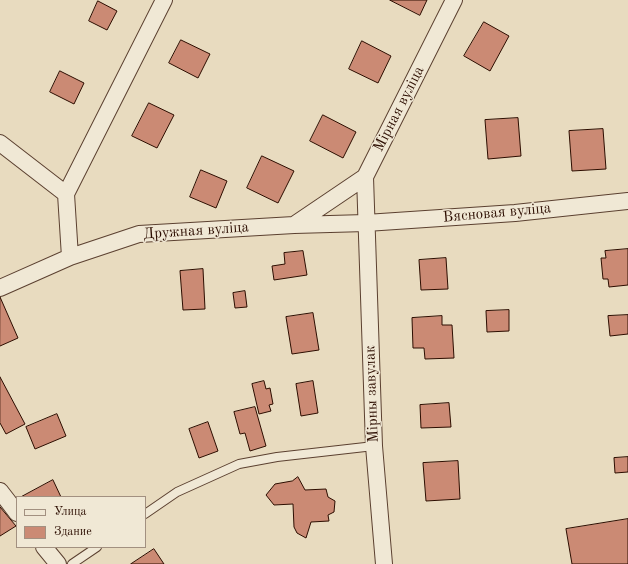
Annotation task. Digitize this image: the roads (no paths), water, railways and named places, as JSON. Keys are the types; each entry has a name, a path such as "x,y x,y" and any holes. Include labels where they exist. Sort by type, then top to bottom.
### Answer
{"street":[{"path":"70,256 66,194 164,0"},
{"name":"Мірная вуліца","path":"366,223 365,177 454,0"},
{"path":"0,142 66,194"},
{"path":"294,225 365,177"},
{"name":"Вясновая вуліца","path":"366,223 515,213 628,201"},
{"name":"Дружная вуліца","path":"0,288 70,256 139,234 294,225 366,223"},
{"name":"Мірны завулак","path":"366,223 374,446 384,564"},
{"path":"0,491 16,511"},
{"path":"45,548 58,564"}],"lane":[{"path":"146,513 177,492 239,464 277,457 374,446"},
{"path":"72,564 96,548"}]}
